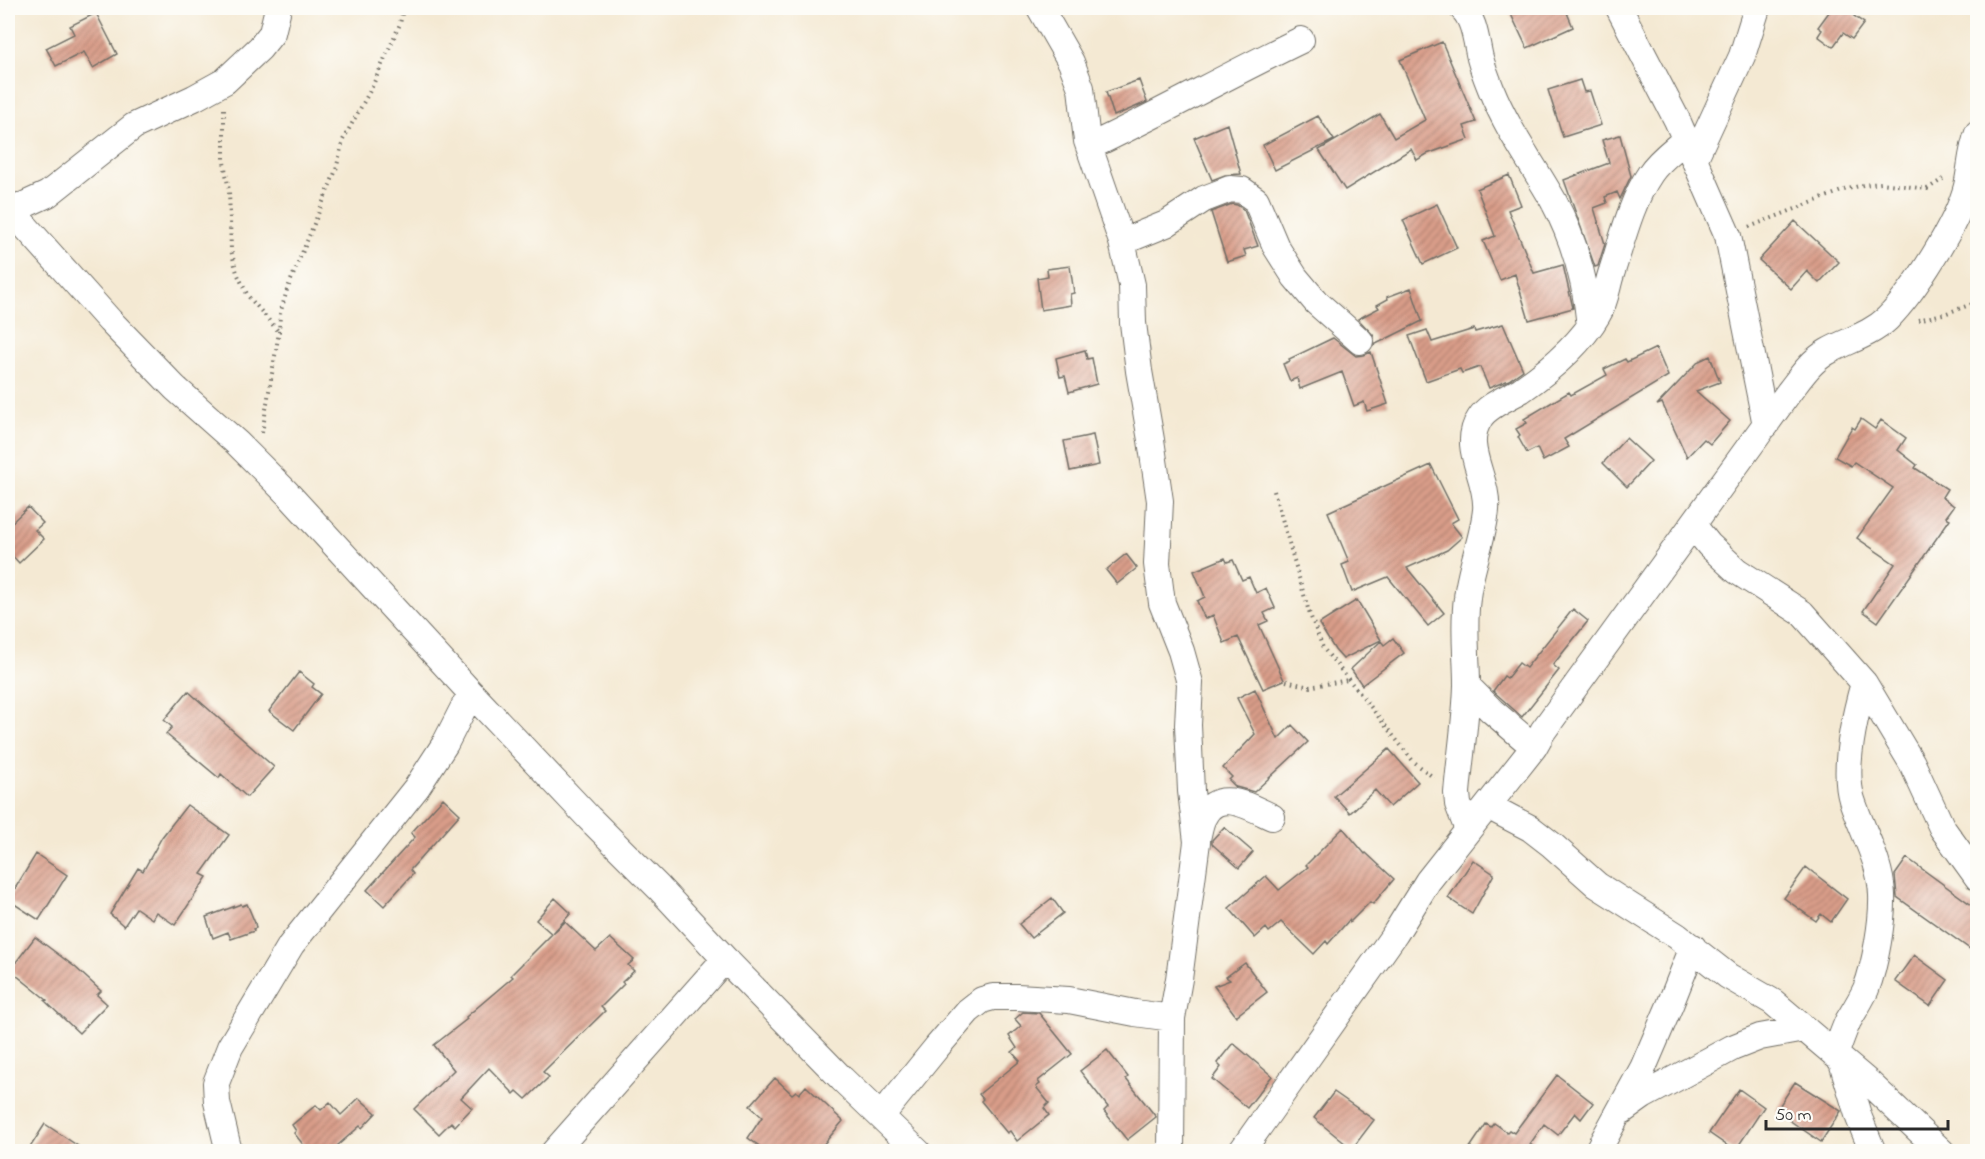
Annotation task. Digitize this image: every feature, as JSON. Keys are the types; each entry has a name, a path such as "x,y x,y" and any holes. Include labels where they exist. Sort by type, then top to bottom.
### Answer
{"street":[{"path":"8,207 24,205 48,194 134,126 194,98 236,73 272,33 278,8"},
{"path":"1040,8 1071,62 1081,88 1089,147 1122,242 1132,285 1133,323 1139,371 1160,501 1157,564 1162,603 1181,651 1190,683 1188,725 1191,791 1197,842"},
{"path":"1462,8 1472,22 1481,61 1504,118 1555,203 1574,249 1588,301 1590,326"},
{"path":"1619,8 1690,149 1728,236 1766,425"},
{"path":"1468,830 1458,804 1457,793 1467,686 1466,600 1486,510 1486,491 1473,446 1474,430 1481,416 1521,390 1557,361 1578,342 1590,326 1603,305 1620,246 1640,193 1650,174 1663,159 1690,149 1742,56 1757,8"},
{"path":"1089,147 1139,124 1232,72 1301,40"},
{"path":"1241,1152 1395,934 1428,881 1534,747 1640,595 1789,392 1825,353 1861,336 1886,320 1912,288 1955,218 1967,185 1974,142"},
{"path":"1122,242 1166,224 1204,199 1230,189 1242,190 1256,200 1276,247 1295,277 1316,302 1360,341"},
{"path":"8,207 110,321 175,388 237,443 589,818 725,959 918,1152"},
{"path":"1693,525 1709,545 1737,571 1802,613 1864,684 1912,764 1942,828 1977,878"},
{"path":"1864,684 1858,703 1847,776 1851,798 1879,873 1882,895 1881,917 1874,963 1866,990 1847,1023 1839,1059 1873,1152"},
{"path":"1467,686 1534,747"},
{"path":"229,1152 216,1083 230,1047 291,945 417,787 445,744 471,693"},
{"path":"1171,1152 1172,1018 1197,842 1203,816 1211,806 1228,800 1272,817"},
{"path":"1488,806 1530,828 1598,885 1693,948 1728,976 1773,1002 1884,1096 1942,1152"},
{"path":"1597,1152 1646,1061 1693,948"},
{"path":"554,1152 725,959"},
{"path":"881,1116 968,1011 982,1000 993,997 1017,997 1069,1000 1172,1018"},
{"path":"1617,1115 1643,1096 1732,1048 1760,1037 1804,1029"}],"path":[{"path":"258,465 280,314 287,290 332,179 343,140 372,87 399,24 403,8"},
{"path":"225,81 224,162 229,191 231,250 237,273 248,296 279,332"},
{"path":"1728,236 1833,194 1863,185 1881,183 1927,189 1949,174 1974,142"},
{"path":"1886,320 1924,320 1977,302"},
{"path":"1274,491 1317,636 1323,648 1364,696 1413,760 1457,793"},
{"path":"1286,681 1310,687 1348,680"},
{"path":"1744,1152 1746,1145"}],"building":[{"path":"1508,8 1565,8 1573,27 1527,48"},
{"path":"1832,8 1860,8 1854,16 1864,23 1852,39 1843,33 1833,47 1818,36 1822,30 1818,27"},
{"path":"96,13 117,54 93,68 84,52 56,66 46,48 74,34 70,26"},
{"path":"1442,42 1476,122 1464,126 1469,139 1427,154 1417,160 1411,149 1345,190 1319,150 1380,114 1394,138 1425,120 1400,60"},
{"path":"1139,80 1147,102 1114,116 1106,92"},
{"path":"1580,80 1584,92 1590,91 1601,125 1563,137 1548,90"},
{"path":"1318,116 1334,140 1275,170 1263,145"},
{"path":"1227,124 1241,174 1225,175 1212,180 1194,138"},
{"path":"1620,135 1631,176 1620,199 1617,192 1605,197 1607,203 1594,208 1605,244 1598,266 1595,267 1564,180 1609,163 1602,140"},
{"path":"1509,175 1521,205 1508,210 1534,273 1563,265 1573,308 1529,320 1515,274 1500,280 1483,241 1495,236 1477,189"},
{"path":"1232,204 1244,210 1258,246 1244,250 1246,256 1227,262 1211,212"},
{"path":"1437,204 1457,248 1423,264 1403,220"},
{"path":"1795,221 1839,262 1819,283 1807,271 1791,289 1759,260"},
{"path":"1070,266 1074,293 1070,294 1071,305 1041,310 1037,278 1048,276 1047,269"},
{"path":"1411,288 1422,321 1374,345 1374,336 1358,319 1379,308 1377,305 1388,299 1387,297"},
{"path":"1503,324 1523,370 1509,380 1489,388 1480,367 1462,373 1460,369 1426,381 1409,336 1427,330 1432,342 1474,329 1475,332"},
{"path":"1333,338 1356,356 1371,352 1388,404 1367,411 1364,402 1354,406 1342,372 1300,389 1297,378 1290,381 1283,364"},
{"path":"1656,348 1668,376 1564,439 1569,447 1543,461 1537,448 1527,453 1516,429 1527,423 1524,419 1569,392 1571,395 1607,375 1604,369 1625,359 1627,362"},
{"path":"1085,350 1087,359 1092,358 1097,384 1069,392 1065,376 1060,377 1056,358"},
{"path":"1710,356 1720,382 1696,391 1730,421 1710,444 1704,439 1687,457 1662,403 1657,405 1699,361"},
{"path":"1861,419 1875,429 1881,420 1906,438 1898,450 1917,465 1915,468 1947,489 1942,497 1954,506 1946,517 1950,519 1878,622 1863,611 1895,564 1857,538 1893,488 1854,462 1851,466 1835,457 1852,427 1855,429"},
{"path":"1093,435 1099,465 1070,471 1064,441"},
{"path":"1626,438 1651,461 1627,487 1603,463"},
{"path":"1431,465 1458,519 1451,523 1462,537 1447,550 1407,568 1444,613 1428,626 1388,577 1352,592 1342,565 1349,562 1328,512"},
{"path":"28,507 43,523 35,530 44,539 19,563 8,551 8,526"},
{"path":"1126,554 1137,568 1117,584 1106,570"},
{"path":"1225,558 1227,562 1233,560 1242,580 1249,577 1256,593 1266,588 1275,608 1264,613 1268,621 1259,625 1284,680 1263,689 1238,637 1224,643 1213,615 1205,619 1197,601 1205,597 1194,571"},
{"path":"1357,600 1381,640 1343,659 1319,624"},
{"path":"1573,609 1588,621 1553,665 1559,670 1522,717 1493,691 1504,676 1507,678 1519,663 1526,668"},
{"path":"1393,638 1404,653 1362,685 1351,669 1381,641 1384,645"},
{"path":"299,672 314,684 312,687 321,694 294,730 269,711"},
{"path":"1255,689 1278,739 1292,725 1308,742 1254,792 1236,787 1229,780 1232,777 1223,768 1255,734 1237,698"},
{"path":"188,691 274,767 247,797 221,774 219,778 166,734 172,727 164,720"},
{"path":"1389,749 1418,782 1390,807 1375,790 1350,813 1334,796"},
{"path":"443,798 460,814 410,870 413,874 384,906 367,890 415,837 411,833"},
{"path":"187,805 229,835 201,874 207,877 175,925 156,912 152,919 136,908 124,926 110,914 138,868 143,871 162,837"},
{"path":"1224,827 1253,852 1239,868 1212,844 1212,840"},
{"path":"1343,828 1365,854 1394,879 1373,904 1370,902 1350,922 1349,920 1328,944 1326,941 1314,954 1281,922 1269,932 1266,928 1255,938 1229,908 1266,876 1279,890 1308,867 1306,865"},
{"path":"36,854 67,875 39,920 8,900"},
{"path":"1907,858 1977,909 1977,954 1897,897 1895,875"},
{"path":"1473,860 1494,874 1472,914 1448,898"},
{"path":"1806,867 1847,899 1831,922 1821,914 1816,921 1784,898"},
{"path":"555,898 571,913 553,933 565,922 596,951 610,938 634,960 628,965 634,971 601,1007 605,1011 543,1072 549,1077 526,1099 517,1091 514,1094 489,1068 461,1098 472,1108 455,1126 451,1122 439,1134 414,1109 454,1070 434,1045 467,1019 466,1017 513,977 511,975 552,934 536,920"},
{"path":"1052,898 1063,913 1031,938 1019,924"},
{"path":"241,904 242,906 247,904 255,923 254,931 231,939 228,932 213,938 206,917"},
{"path":"35,937 75,967 101,991 97,995 107,1004 79,1033 45,1001 47,1000 10,970"},
{"path":"1914,955 1948,980 1930,1006 1895,981"},
{"path":"1245,963 1267,992 1236,1016 1214,986 1230,980 1226,977"},
{"path":"1023,1012 1039,1013 1072,1054 1038,1081 1040,1084 1036,1087 1049,1103 1044,1108 1049,1115 1017,1141 1010,1131 1007,1133 981,1101 983,1099 979,1094 1020,1061 1012,1052 1017,1048 1009,1036 1021,1026 1015,1019"},
{"path":"1233,1043 1272,1076 1247,1108 1212,1079 1221,1067 1217,1063"},
{"path":"1107,1050 1156,1117 1127,1140 1104,1111 1108,1107 1080,1071"},
{"path":"1557,1075 1593,1103 1581,1119 1575,1113 1558,1135 1544,1124 1530,1144 1540,1152 1467,1152 1486,1124 1491,1127 1494,1123 1507,1132 1509,1130 1514,1133"},
{"path":"775,1078 792,1094 796,1091 799,1094 806,1086 843,1121 817,1152 768,1152 748,1138 762,1117 750,1106"},
{"path":"1795,1082 1841,1111 1821,1142 1776,1111"},
{"path":"1739,1089 1764,1107 1735,1151 1709,1133"},
{"path":"1334,1092 1374,1120 1352,1149 1314,1118"},
{"path":"359,1098 376,1113 362,1128 360,1126 330,1152 309,1152 294,1133 296,1131 292,1125 316,1105 321,1110 330,1102 341,1115"},
{"path":"45,1124 87,1152 27,1152"}]}
